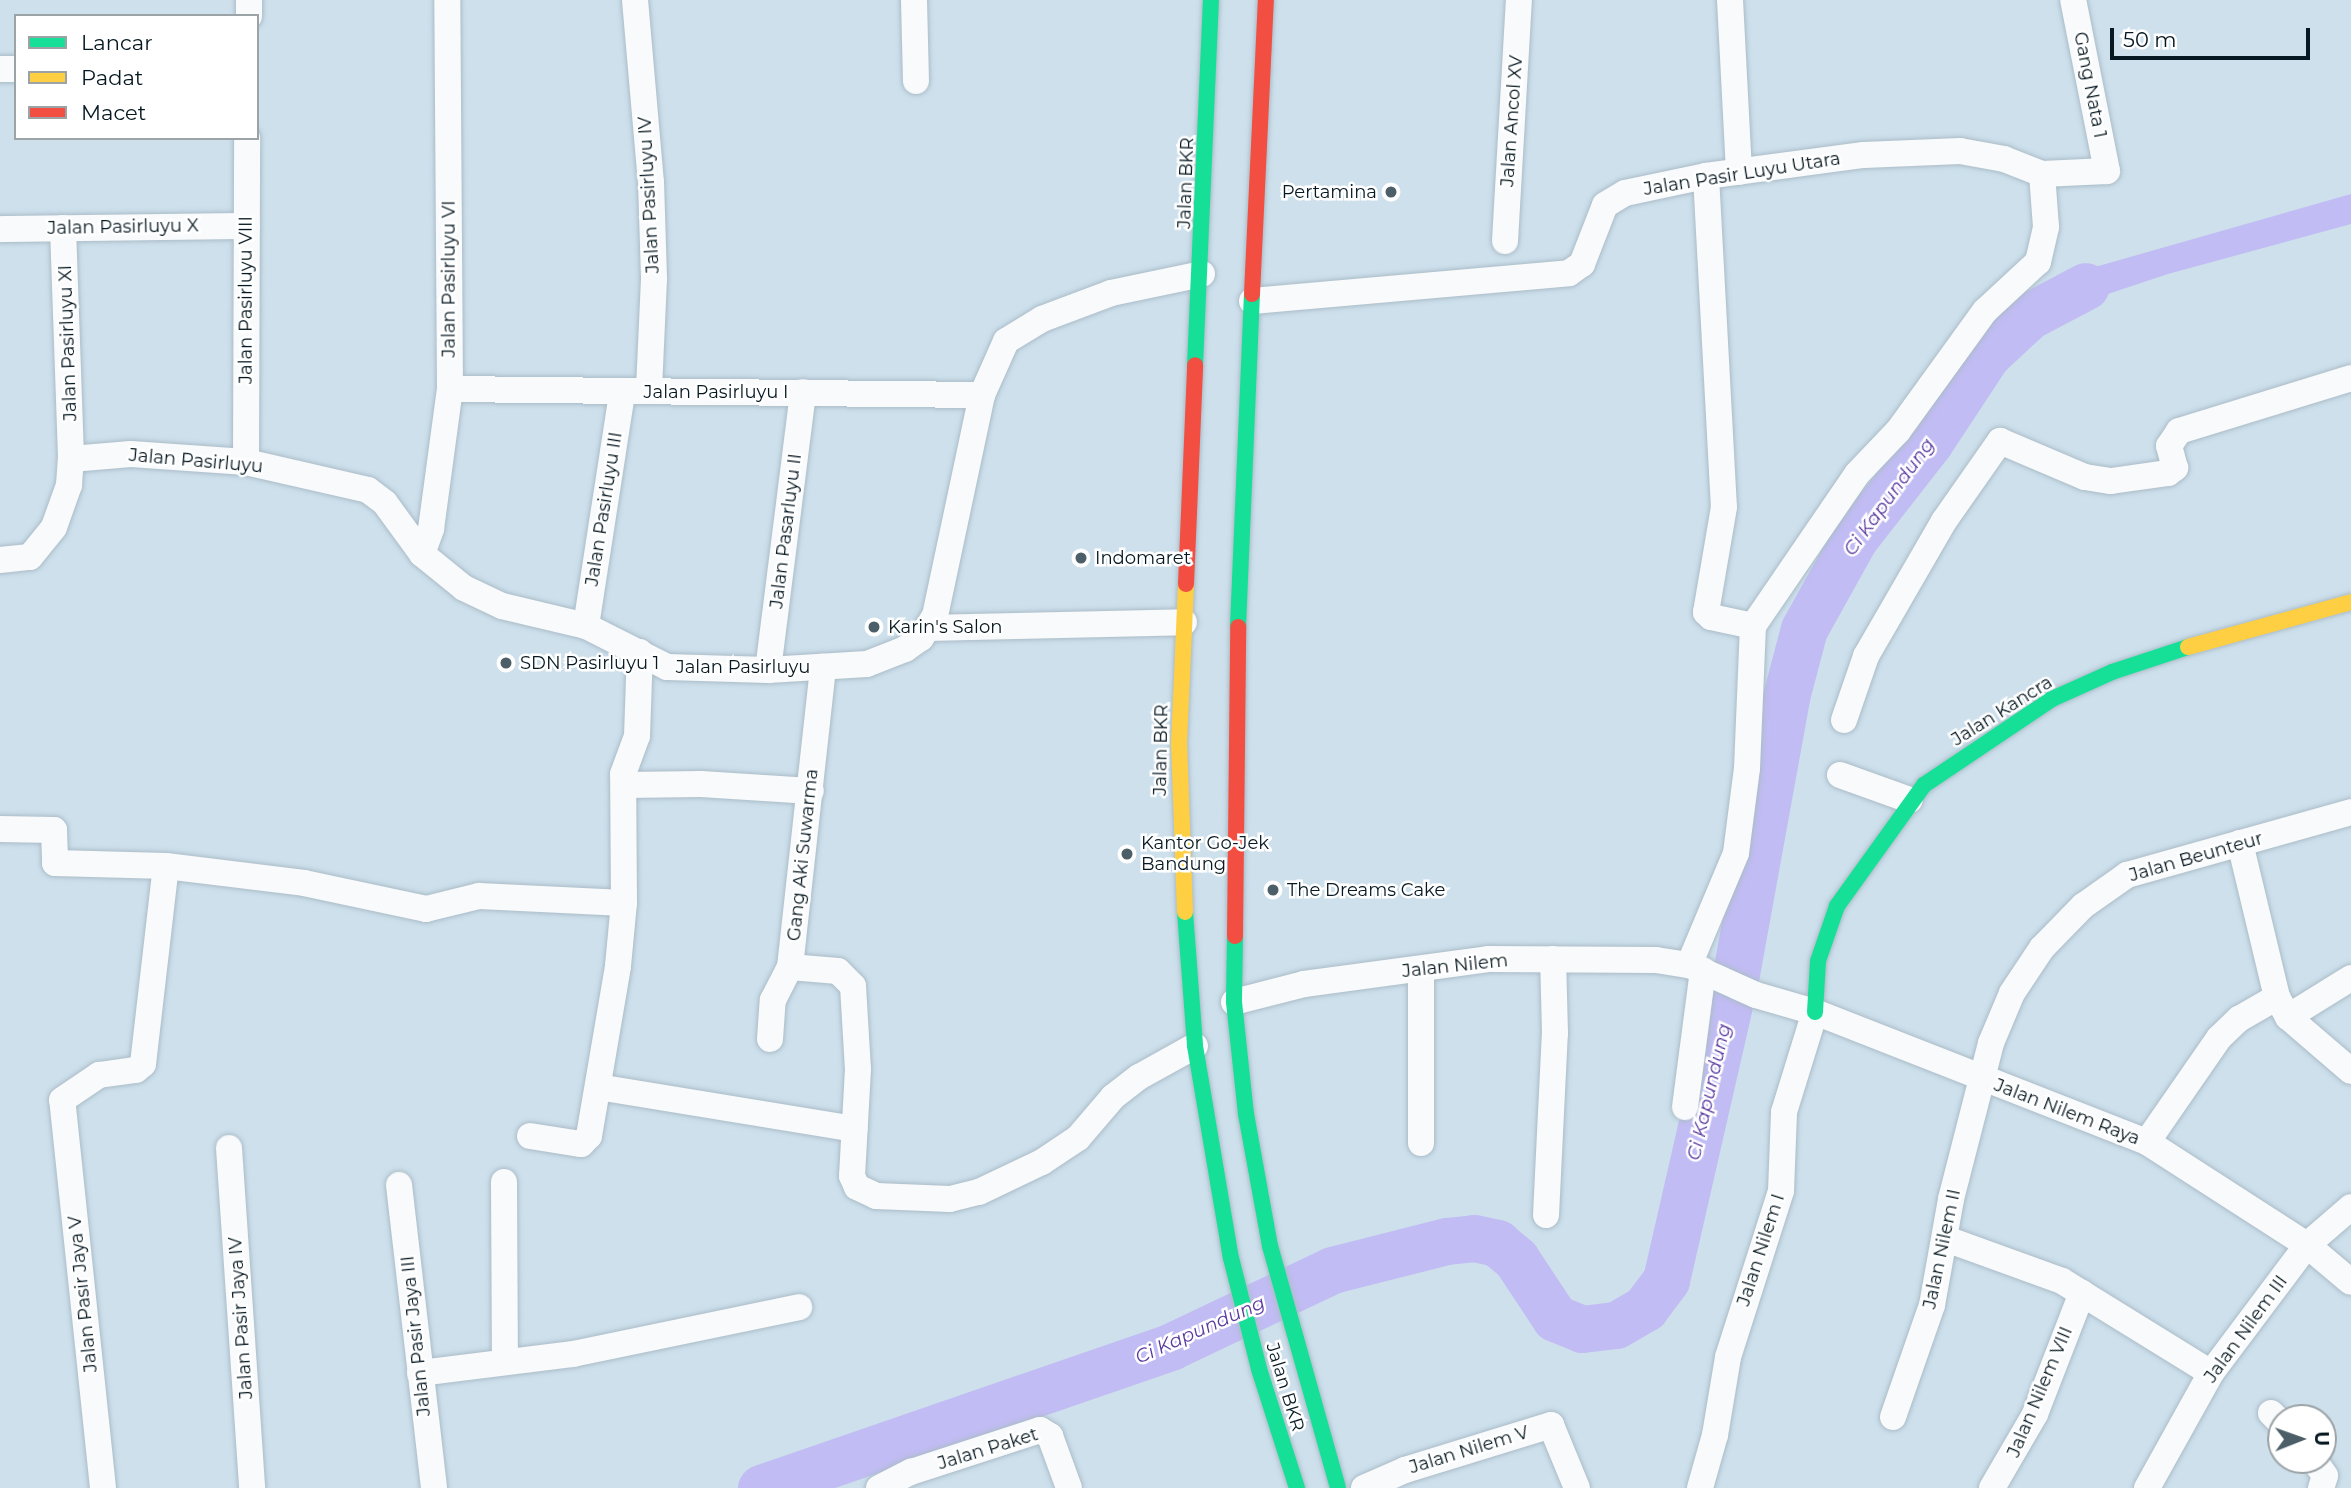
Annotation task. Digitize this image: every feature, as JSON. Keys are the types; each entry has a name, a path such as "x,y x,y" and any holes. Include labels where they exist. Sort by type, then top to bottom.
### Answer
{"main road":[{"name":"Jalan BKR","path":"1212,0 1202,274 1184,622 1181,862 1195,1046 1231,1258 1258,1369 1297,1488"},
{"name":"Jalan BKR","path":"1266,0 1238,606 1234,1002 1246,1114 1270,1246 1296,1350 1338,1488"},
{"name":"Jalan Kancra","path":"1815,1012 1818,961 1837,906 1910,800 1973,749 2052,699 2112,673 2234,632 2351,602"}],"street":[{"name":"Jalan Pasirluyu VI","path":"422,554 431,529 450,389 447,0"},
{"name":"Jalan Pasirluyu IV","path":"635,0 653,237 649,390"},
{"path":"914,0 916,81"},
{"name":"Jalan Ancol XV","path":"1505,241 1520,0"},
{"path":"1737,0 1730,0 1739,172"},
{"name":"Gang Nata 1","path":"2073,0 2107,171"},
{"name":"Jalan Pasirluyu VIII","path":"246,462 247,140"},
{"name":"Jalan Pasir Luyu Utara","path":"1252,301 1569,273 1582,264 1605,205 1625,193 1706,176 1864,155 1960,151 2004,159 2042,174 2107,171"},
{"path":"1685,1107 1700,969 1736,853 1748,768 1753,626 1857,474 1898,431 1985,311 2038,262 2046,228 2042,174"},
{"path":"1706,176 1724,507 1706,612 1711,617 1753,626"},
{"name":"Jalan Pasirluyu X","path":"0,229 247,226"},
{"name":"Jalan Pasirluyu XI","path":"64,228 71,459"},
{"path":"1184,622 929,628 935,616 982,395 1006,341 1042,319 1111,293 1202,274"},
{"path":"1844,720 1866,656 1944,521 2000,441 2085,477 2111,481 2168,473 2175,468 2169,446 2179,431 2351,378"},
{"name":"Jalan Pasirluyu I","path":"450,389 982,395"},
{"name":"Jalan Pasarluyu II","path":"768,670 803,392"},
{"name":"Jalan Pasirluyu III","path":"586,626 622,393"},
{"name":"Jalan Pasirluyu","path":"71,459 131,454 246,462 368,490 385,503 422,554 449,578 502,606 586,626 667,667 768,670 879,661 905,649 929,628"},
{"path":"0,560 30,556 54,527 69,485 71,459"},
{"path":"530,1136 581,1144 589,1136 624,903 623,774 637,736 640,652"},
{"name":"Gang Aki Suwarma","path":"770,1039 773,1000 790,967 823,667"},
{"path":"1840,775 1910,800"},
{"path":"624,785 701,784 811,791"},
{"name":"Jalan Beunteur","path":"1979,1079 2011,993 2042,948 2083,906 2127,875 2351,812"},
{"path":"0,829 55,831 55,863 166,866 304,883 426,909 479,897 624,903"},
{"path":"2240,843 2283,1007 2351,1071"},
{"name":"Jalan Pasir Jaya V","path":"103,1488 62,1100 99,1075 136,1070 143,1064 166,866"},
{"name":"Jalan Nilem","path":"1234,1002 1304,985 1488,959 1656,960 1700,969 1756,995"},
{"path":"1546,1215 1555,1033 1553,959"},
{"path":"790,967 838,971 853,986 858,1015 852,1176 857,1187 876,1196 950,1199 979,1192 1042,1162 1078,1138 1113,1097 1139,1077 1195,1046"},
{"path":"1421,969 1421,1143"},
{"path":"2147,1142 2219,1038 2238,1019 2283,1007 2351,978"},
{"name":"Jalan Nilem Raya","path":"1756,995 1815,1012 1979,1079 2147,1142 2346,1268"},
{"name":"Jalan Nilem I","path":"1700,1488 1715,1435 1728,1357 1781,1191 1784,1112 1815,1012"},
{"name":"Jalan Nilem II","path":"1894,1417 1932,1305 1979,1079"},
{"path":"598,1087 855,1129"},
{"name":"Jalan Pasir Jaya IV","path":"229,1148 253,1488"},
{"path":"504,1182 505,1359"},
{"name":"Jalan Pasir Jaya III","path":"399,1185 419,1373 435,1488"},
{"name":"Jalan Nilem III","path":"2147,1488 2211,1373 2307,1245 2351,1207"},
{"path":"1946,1239 2062,1281 2211,1373"},
{"name":"Jalan Nilem VIII","path":"1992,1488 2035,1414 2082,1293"},
{"path":"419,1373 505,1359 573,1354 799,1307"},
{"name":"Jalan Nilem V","path":"1364,1488 1405,1470 1551,1425 1577,1488"},
{"name":"Jalan Paket","path":"879,1488 921,1480 1040,1430 1050,1436 1069,1488"}],"shaded area":[{"path":"2351,194 2351,224 2168,274 2093,299 2039,324 2025,307 2074,273"}],"waterway":[{"name":"Ci Kapundung","path":"761,1488 1170,1347 1332,1270 1447,1241 1474,1238 1497,1243 1516,1259 1555,1318 1582,1329 1616,1325 1645,1308 1666,1280 1735,979 1786,697 1804,629 1854,539 1929,443 1987,355 2029,316 2086,286"}],"traffic: fast":[{"path":"1195,365 1211,0"},
{"path":"1238,627 1252,294"},
{"path":"1815,1012 1818,961 1837,906 1924,785 2052,699 2112,672 2188,647"},
{"path":"1185,912 1195,1046 1231,1258 1259,1369 1297,1488"},
{"path":"1235,936 1234,1002 1246,1114 1270,1246 1338,1488"}],"traffic: slow":[{"path":"1185,912 1179,744 1186,584"},
{"path":"2188,647 2351,602"}],"traffic: jam":[{"path":"1252,294 1266,0"},
{"path":"1186,584 1195,365"},
{"path":"1235,936 1238,627"}],"place":[{"name":"Pertamina","path":"1391,192"},
{"name":"Indomaret","path":"1081,558"},
{"name":"Karin's Salon","path":"874,627"},
{"name":"SDN Pasirluyu 1","path":"506,663"},
{"name":"Kantor Go-Jek Bandung","path":"1127,854"},
{"name":"The Dreams Cake","path":"1273,890"}]}
